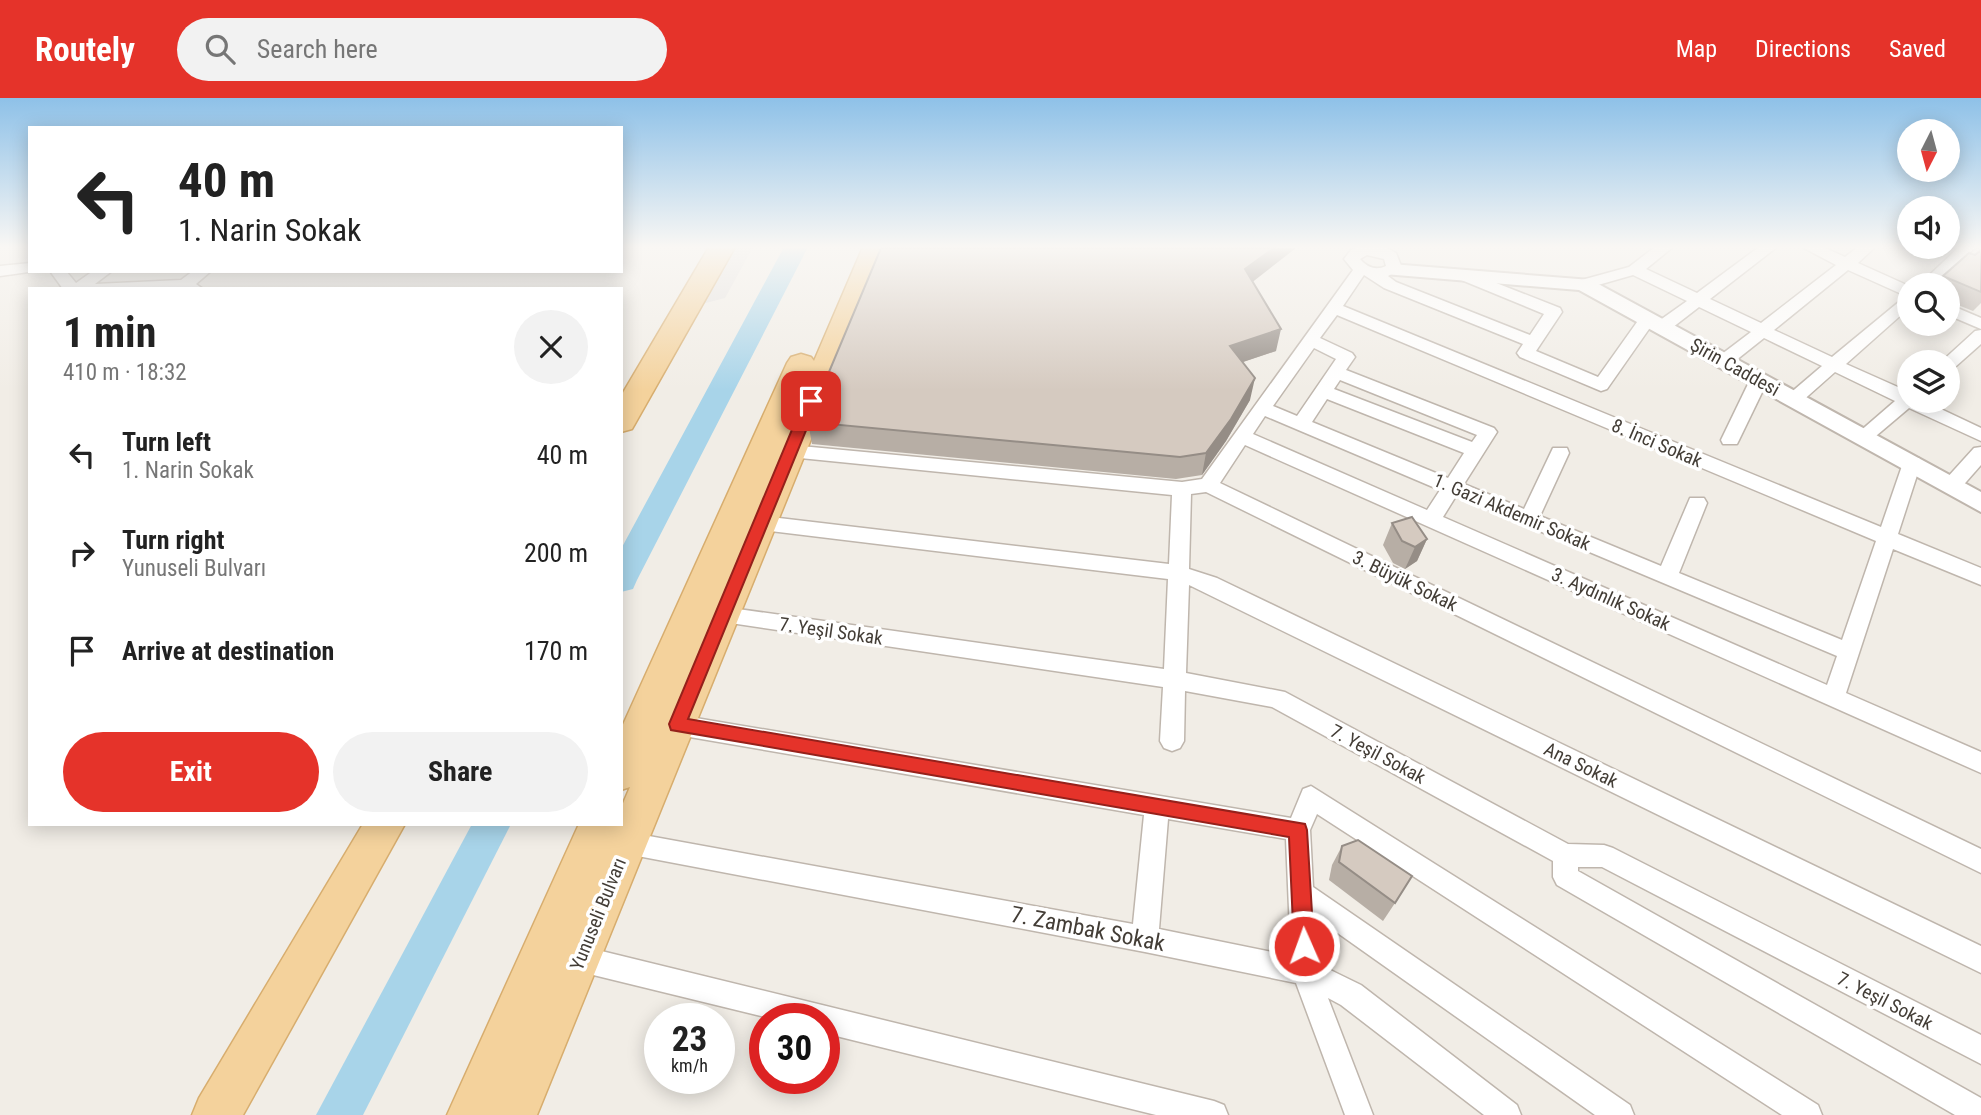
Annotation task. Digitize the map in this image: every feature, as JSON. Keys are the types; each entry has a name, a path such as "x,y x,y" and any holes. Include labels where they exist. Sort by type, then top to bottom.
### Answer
{"main road":[{"path":"623,419 695,294"},
{"path":"623,768 830,294"},
{"name":"Yunuseli Bulvarı","path":"623,817 678,724 856,294"},
{"path":"216,1115 385,826"},
{"name":"Yunuseli Bulvarı","path":"513,1115 581,959 613,834"},
{"name":"Yunuseli Bulvarı","path":"471,1115 613,834"}],"street":[{"path":"790,451 1182,489 1208,485 1344,294"},
{"path":"1414,294 1533,342"},
{"path":"1511,294 1554,312 1526,353 1601,385 1655,323 1706,294"},
{"name":"Şirin Caddesi","path":"1603,294 1981,503"},
{"path":"1684,294 1897,394"},
{"path":"1724,361 1808,294"},
{"name":"8. İnci Sokak","path":"1334,308 1981,577"},
{"path":"1794,399 1897,310"},
{"path":"1960,314 1981,324"},
{"path":"1960,353 1981,335"},
{"path":"1301,424 1346,357 1311,340"},
{"path":"1336,372 1489,432 1431,520"},
{"path":"1730,440 1759,380"},
{"path":"1323,391 1476,451"},
{"name":"1. Gazi Akdemir Sokak","path":"1262,408 1849,652"},
{"path":"1864,438 1897,409"},
{"path":"1936,413 1981,435"},
{"name":"3. Aydınlık Sokak","path":"1241,436 1981,762"},
{"path":"1529,519 1560,453"},
{"path":"1952,485 1979,458"},
{"path":"1834,697 1912,463"},
{"name":"3. Büyük Sokak","path":"1208,485 1981,861"},
{"path":"1172,741 1182,489"},
{"path":"1667,577 1697,503"},
{"name":"Ana Sokak","path":"762,523 1180,574 1210,584 1981,960"},
{"name":"7. Yeşil Sokak","path":"724,615 1175,680 1277,699 1565,855 1604,856 1981,1050"},
{"path":"678,724 1298,830"},
{"path":"1359,1115 1305,972 1298,830 1311,797 1808,1115"},
{"path":"1145,939 1157,808"},
{"name":"7. Zambak Sokak","path":"613,834 1305,972 1351,995 1507,1115"},
{"path":"1565,855 1566,877 1981,1114"},
{"path":"1303,894 1620,1115"},
{"path":"581,959 758,1003"},
{"path":"840,1024 1152,1107 1214,1115"}],"shaded area":[{"path":"704,294 727,294 725,298 698,305"}],"building":[{"path":"862,294 1260,294 1281,329 1230,346 1255,378 1231,419 1206,453 1180,457 808,422"},
{"path":"1412,517 1427,539 1415,547 1402,541 1392,523"},
{"path":"1358,840 1412,876 1395,903 1339,862 1342,846"}],"waterway":[{"path":"623,576 771,294"},
{"path":"339,1115 491,826"}],"route":[{"path":"811,401 678,724 1298,830 1304,946"}]}
